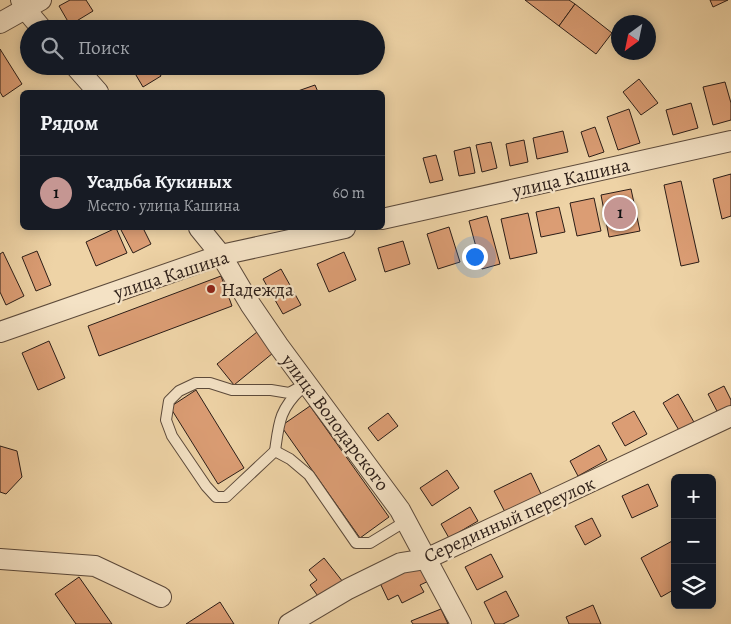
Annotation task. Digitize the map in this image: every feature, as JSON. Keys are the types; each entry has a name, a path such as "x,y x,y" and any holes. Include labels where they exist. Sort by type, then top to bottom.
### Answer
{"street":[{"path":"0,23 29,3 38,20"},
{"path":"83,75 96,90"},
{"name":"улица Кашина","path":"385,218 731,141"},
{"name":"улица Володарского","path":"201,230 221,255 250,304 400,510 461,624"},
{"name":"улица Кашина","path":"0,332 221,255 336,230"},
{"name":"Серединный переулок","path":"289,624 348,589 401,563 426,559 731,416"},
{"path":"0,559 95,566 161,597"}],"lane":[{"path":"196,383 210,383 232,390 271,390 289,393 307,383 294,395 280,416 274,451 226,496 216,497 200,478 172,436 166,420 169,402 179,391 196,383"},
{"path":"274,451 290,459 309,475 356,543 370,543 406,521"}],"building":[{"path":"70,0 86,0 93,11 78,20 67,20 59,6"},
{"path":"525,0 569,0 575,4 559,26"},
{"path":"710,0 728,0 713,7"},
{"path":"575,4 611,32 611,34 596,54 559,26"},
{"path":"0,49 22,84 3,97 0,92"},
{"path":"136,75 160,75 161,76 143,87"},
{"path":"639,79 658,103 641,115 623,92"},
{"path":"725,82 731,103 731,120 713,125 703,87"},
{"path":"315,85 317,90 301,90"},
{"path":"691,103 698,128 673,135 666,110"},
{"path":"629,109 640,143 618,150 607,117"},
{"path":"595,127 604,152 589,157 581,132"},
{"path":"563,131 568,152 537,159 533,138"},
{"path":"524,140 528,162 510,166 506,144"},
{"path":"491,142 497,168 482,172 476,145"},
{"path":"470,147 475,173 459,176 454,151"},
{"path":"436,155 443,180 430,183 423,158"},
{"path":"731,174 731,216 722,219 713,179"},
{"path":"681,181 699,262 681,266 664,185"},
{"path":"631,189 640,231 609,237 601,195"},
{"path":"594,198 601,231 577,236 570,203"},
{"path":"559,207 565,232 541,237 536,212"},
{"path":"528,213 537,253 510,259 501,219"},
{"path":"487,216 500,264 482,269 469,221"},
{"path":"449,227 460,262 438,269 427,234"},
{"path":"112,230 117,230 127,253 96,266 86,242"},
{"path":"121,230 144,230 151,244 133,253"},
{"path":"403,241 410,264 385,272 378,248"},
{"path":"37,251 51,285 36,291 22,257"},
{"path":"3,252 24,296 6,305 0,292 0,254"},
{"path":"344,252 356,280 329,292 317,264"},
{"path":"281,269 301,305 283,314 263,279"},
{"path":"221,276 232,306 99,356 88,326"},
{"path":"257,332 273,353 234,385 217,364"},
{"path":"49,341 65,378 38,390 22,353"},
{"path":"724,386 731,400 731,407 718,413 708,394"},
{"path":"196,390 244,468 218,484 170,407"},
{"path":"678,394 695,424 680,432 663,403"},
{"path":"310,406 389,517 360,538 281,426"},
{"path":"634,411 647,434 625,446 612,423"},
{"path":"388,413 398,426 378,441 368,428"},
{"path":"599,445 607,460 578,476 570,461"},
{"path":"0,446 17,451 22,477 6,494 0,492"},
{"path":"447,470 459,488 432,506 420,488"},
{"path":"531,473 541,494 505,512 494,491"},
{"path":"648,484 658,506 632,518 622,496"},
{"path":"470,507 478,521 449,538 441,524"},
{"path":"592,518 601,536 585,545 575,526"},
{"path":"671,542 671,591 661,597 641,558"},
{"path":"491,554 503,577 477,590 465,567"},
{"path":"324,558 343,582 320,599 310,585 317,580 309,570"},
{"path":"423,564 431,580 420,585 424,592 402,603 398,595 388,600 380,583"},
{"path":"79,577 112,624 76,624 55,594"},
{"path":"506,591 519,616 503,624 495,624 484,602"},
{"path":"220,602 234,624 186,624"},
{"path":"593,605 601,624 569,624 566,617"},
{"path":"441,609 448,624 413,624 411,621"}],"place":[{"name":"Усадьба Кукиных","path":"620,213"},
{"name":"Надежда","path":"211,289"}]}
